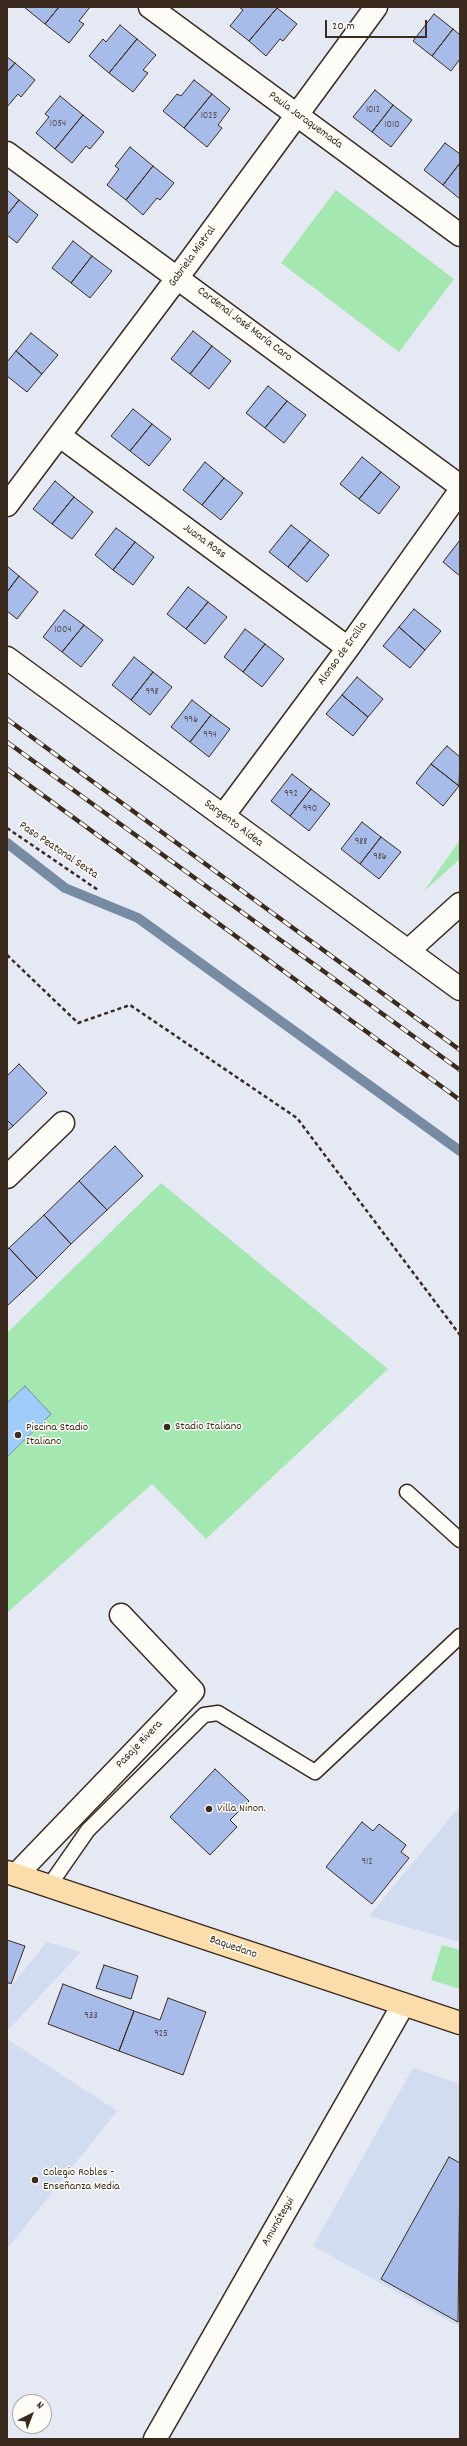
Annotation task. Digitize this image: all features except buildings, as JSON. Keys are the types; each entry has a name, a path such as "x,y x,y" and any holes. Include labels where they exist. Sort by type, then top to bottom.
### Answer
{"main road":[{"name":"Baquedano","path":"11,1874 460,2023"}],"street":[{"name":"Paula Jaraquemada","path":"150,7 460,234"},
{"name":"Gabriela Mistral","path":"7,505 178,277 376,7"},
{"name":"Cardenal José María Caro","path":"7,152 460,486"},
{"name":"Juana Ross","path":"60,436 348,648"},
{"name":"Alonso de Ercilla","path":"223,816 348,648 460,491"},
{"name":"Sargento Aldea","path":"7,658 460,989"},
{"path":"408,951 460,904"},
{"path":"7,1177 64,1123"},
{"name":"Pasaje Rivera","path":"11,1874 193,1691 121,1615"},
{"name":"Amunátegui","path":"155,2439 403,2005"}],"lane":[{"path":"407,1492 460,1540"},
{"path":"49,1886 88,1830 204,1715 218,1713 315,1772 460,1636"}],"path":[{"name":"Paso Peatonal Sexta","path":"7,828 98,890"},
{"path":"7,954 78,1023 130,1005 297,1118 460,1335"}],"shaded area":[{"path":"460,1806 460,1942 369,1916"},
{"path":"47,1942 81,1952 7,2031 7,1991"},
{"name":"Colegio Robles - Enseñanza Media","path":"7,2039 117,2111 7,2249"},
{"path":"413,2068 460,2084 460,2327 313,2246"}],"green space":[{"path":"336,190 454,279 399,352 281,263"},
{"path":"460,840 460,859 424,891"},
{"name":"Stadio Italiano","path":"161,1183 388,1369 206,1539 152,1484 7,1613 7,1333"},
{"path":"442,1945 460,1950 460,1989 431,1980"}],"water":[{"name":"Piscina Stadio Italiano","path":"25,1386 51,1414 7,1457 7,1403"}],"waterway":[{"path":"7,843 65,888 138,918 460,1151"}],"railway":[{"path":"7,719 460,1050"},
{"path":"7,742 460,1070"},
{"path":"7,769 460,1100"}],"place":[{"name":"Stadio Italiano","path":"167,1427"},
{"name":"Piscina Stadio Italiano","path":"18,1435"},
{"name":"Villa Ninon.","path":"209,1809"},
{"name":"Colegio Robles - Enseñanza Media","path":"35,2180"}]}
